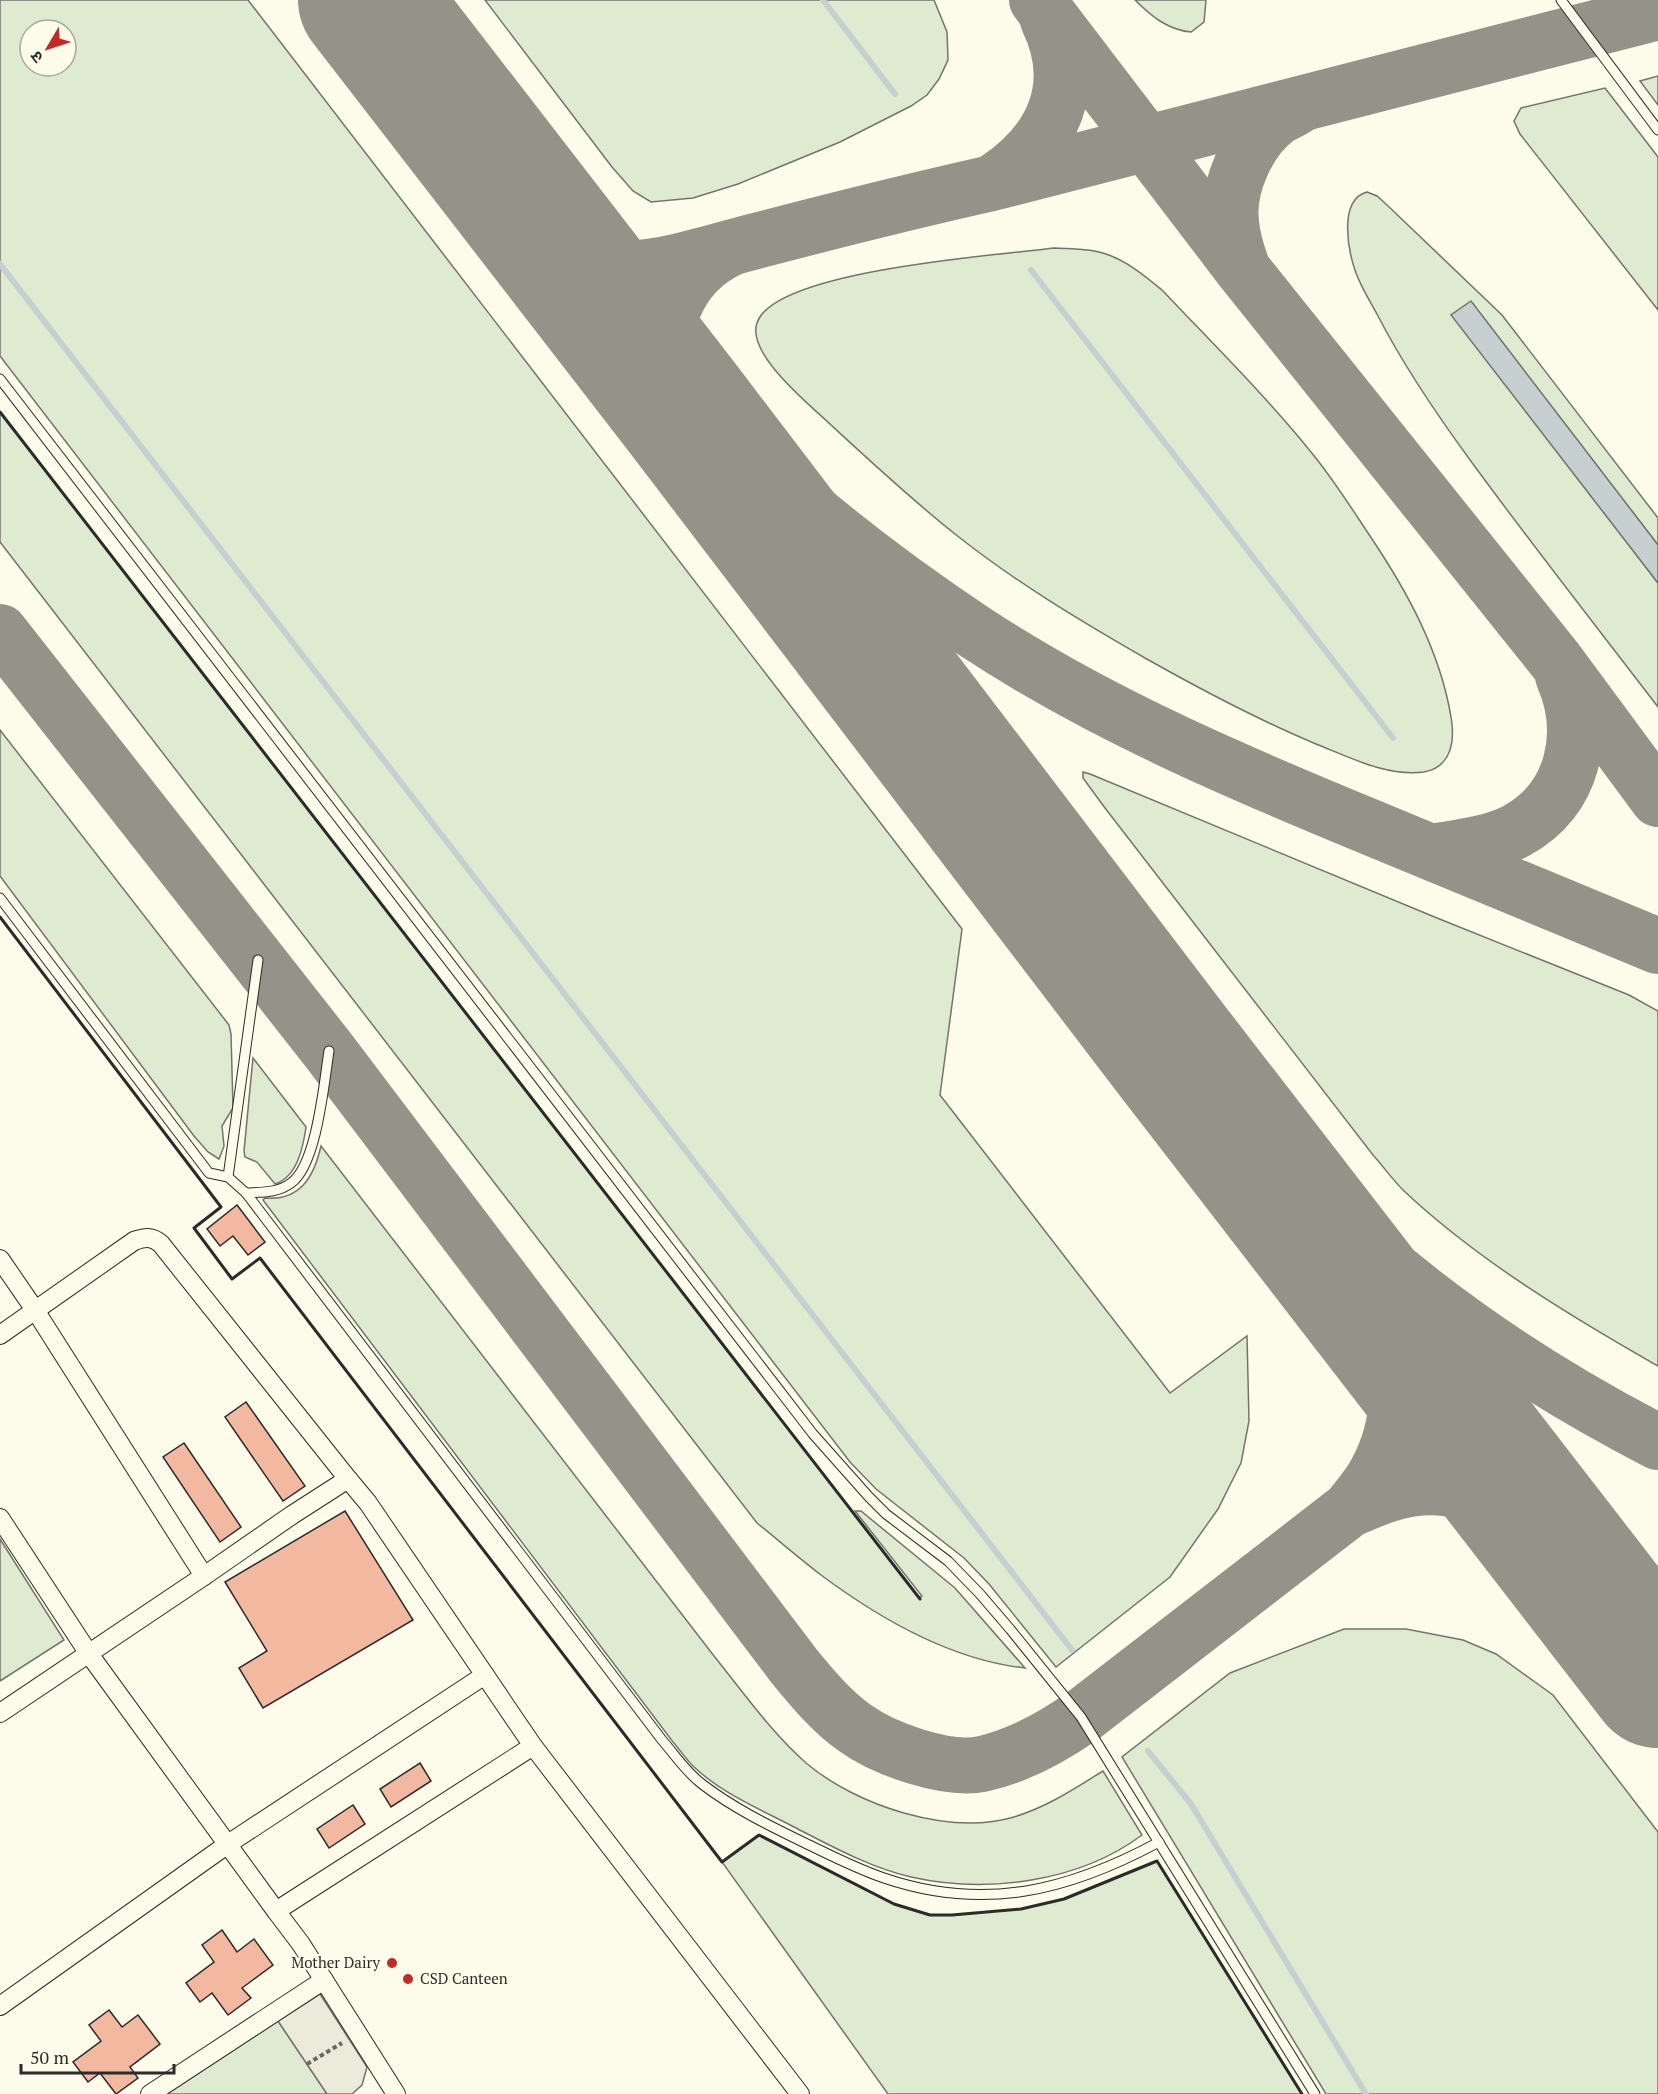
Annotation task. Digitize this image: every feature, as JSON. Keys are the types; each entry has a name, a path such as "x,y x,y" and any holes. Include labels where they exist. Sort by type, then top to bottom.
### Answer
{"street":[{"path":"0,1335 134,1241 149,1237 161,1244 368,1503 533,1746 800,2094"},
{"path":"0,1259 35,1310 204,1576"},
{"path":"0,1713 348,1479"},
{"path":"0,1518 89,1654 301,1944 390,2092"},
{"path":"0,2006 228,1844 485,1675"},
{"path":"276,1911 533,1746"},
{"path":"150,2094 324,1980"}],"lane":[{"path":"1562,0 1658,130"},
{"path":"0,379 813,1434 868,1497 886,1514 948,1562 1010,1629 1081,1717 1315,2094"},
{"path":"0,898 209,1173 228,1177 246,1192 663,1740 701,1784 757,1818 826,1854 882,1878 922,1889 953,1894 984,1896 1017,1893 1056,1884 1111,1866 1159,1842"},
{"path":"228,1177 258,960"},
{"path":"246,1192 274,1191 291,1183 307,1164 315,1134 329,1051"}],"path":[{"path":"307,2064 357,2034"}],"green space":[{"path":"0,0 248,0 962,929 940,1095 1170,1393 1247,1336 1249,1421 1241,1463 1218,1509 1170,1577 1056,1667 989,1584 964,1558 876,1489 850,1462 0,356"},
{"path":"485,0 934,0 947,32 948,60 939,79 927,95 911,106 840,142 738,184 693,198 651,202 633,191 612,167"},
{"path":"1135,0 1206,0 1204,22 1191,32 1183,31 1154,17"},
{"path":"1658,76 1658,105 1640,81"},
{"path":"1605,88 1658,157 1658,310 1520,134 1514,121 1521,108"},
{"path":"1367,192 1377,196 1387,205 1502,315 1658,518 1658,545 1471,302 1452,315 1658,583 1658,707 1460,446 1387,334 1358,278 1348,240 1349,215 1352,205 1358,197"},
{"path":"1054,248 1106,254 1128,265 1156,285 1260,393 1322,466 1397,578 1430,645 1446,693 1452,726 1450,751 1441,765 1424,772 1396,772 1342,755 1272,724 1186,681 1071,614 977,551 892,481 782,378 770,364 756,335 757,323 772,305 803,290 844,278 941,261"},
{"path":"0,412 919,1598 922,1596 855,1511 861,1511 955,1588 1025,1668 997,1664 943,1647 892,1622 821,1575 757,1523 0,542"},
{"path":"0,730 229,1025 233,1108 222,1126 224,1146 219,1159 208,1152 194,1136 0,876"},
{"path":"1083,772 1629,995 1658,1011 1658,1366 1558,1307 1493,1263 1461,1240 1403,1190 1373,1155 1105,808 1083,778"},
{"path":"253,1058 306,1127 298,1161 289,1175 275,1184 257,1162 245,1157"},
{"path":"321,1146 714,1656 769,1725 806,1763 851,1792 877,1804 933,1820 961,1823 988,1822 1026,1813 1060,1797 1103,1771 1142,1835 1090,1864 1031,1880 1001,1884 940,1882 896,1873 851,1856 742,1800 704,1776 673,1742 263,1200 288,1196 304,1185 314,1168"},
{"path":"0,1539 64,1640 0,1681"},
{"path":"1344,1629 1406,1629 1463,1640 1496,1654 1553,1695 1658,1832 1658,2094 1326,2094 1122,1757 1230,1673"},
{"path":"759,1835 894,1904 930,1915 1022,1909 1064,1899 1157,1861 1302,2094 888,2094 722,1862"},
{"path":"278,2021 327,2094 167,2094"}],"shaded area":[{"path":"1471,301 1658,545 1658,583 1451,315"},
{"path":"320,1994 367,2067 362,2085 352,2094 327,2094 278,2021"}],"building":[{"path":"237,1205 265,1242 248,1255 233,1236 220,1246 207,1229"},
{"path":"246,1402 305,1486 283,1501 225,1417"},
{"path":"184,1443 241,1527 220,1542 163,1457"},
{"path":"345,1511 413,1620 263,1708 239,1668 267,1651 225,1582"},
{"path":"420,1763 431,1781 391,1807 380,1789"},
{"path":"353,1805 365,1824 329,1848 317,1829"},
{"path":"222,1930 237,1952 254,1939 273,1965 242,1988 251,1998 228,2015 212,1993 200,2002 186,1983 214,1962 202,1945"},
{"path":"109,2010 122,2027 138,2015 160,2044 130,2067 138,2078 116,2094 100,2073 88,2082 73,2062 101,2041 89,2025"}],"waterway":[{"path":"823,0 895,94"},
{"path":"0,264 1072,1650"},
{"path":"1031,270 1393,738"},
{"path":"1148,1751 1191,1804 1366,2094"}],"taxiway":[{"path":"1037,0 1243,270 1557,662 1658,799"},
{"path":"546,231 574,250 605,264 641,268 672,263 1658,12"},
{"path":"995,181 1032,149 1046,131 1055,111 1061,90 1061,68 1057,44 1048,20"},
{"path":"1242,267 1231,222 1232,194 1236,179 1257,138 1277,118 1297,107"},
{"path":"675,391 668,370 666,349 673,309 683,290 696,273 712,259 731,248"},
{"path":"577,271 680,388 747,454 874,560 975,632 1069,689 1218,762 1658,946"},
{"path":"0,632 329,1051 794,1666 838,1715 867,1736 916,1756 967,1765 995,1761 1034,1745 1081,1717 1350,1509 1371,1481 1385,1453 1391,1435 1397,1397 1396,1378 1386,1340 1374,1315 1339,1265"},
{"path":"1432,852 1496,839 1516,831 1536,818 1551,802 1563,783 1571,763 1574,742 1571,698 1563,676"},
{"path":"1174,1053 1289,1175 1338,1222 1397,1273 1504,1352 1580,1399 1658,1442"},
{"path":"1350,1509 1389,1494 1419,1488 1447,1488 1472,1494 1496,1505 1518,1520 1580,1577"}],"runway":[{"path":"367,0 684,410 1174,1053 1658,1679"}],"wall":[{"path":"0,412 920,1599"},
{"path":"0,917 221,1207 194,1228 232,1279 260,1258 722,1862 759,1835 894,1904 930,1915 952,1915 1021,1909 1064,1899 1157,1861 1302,2094"}],"place":[{"name":"Mother Dairy","path":"392,1963"},
{"name":"CSD Canteen","path":"408,1979"}]}
